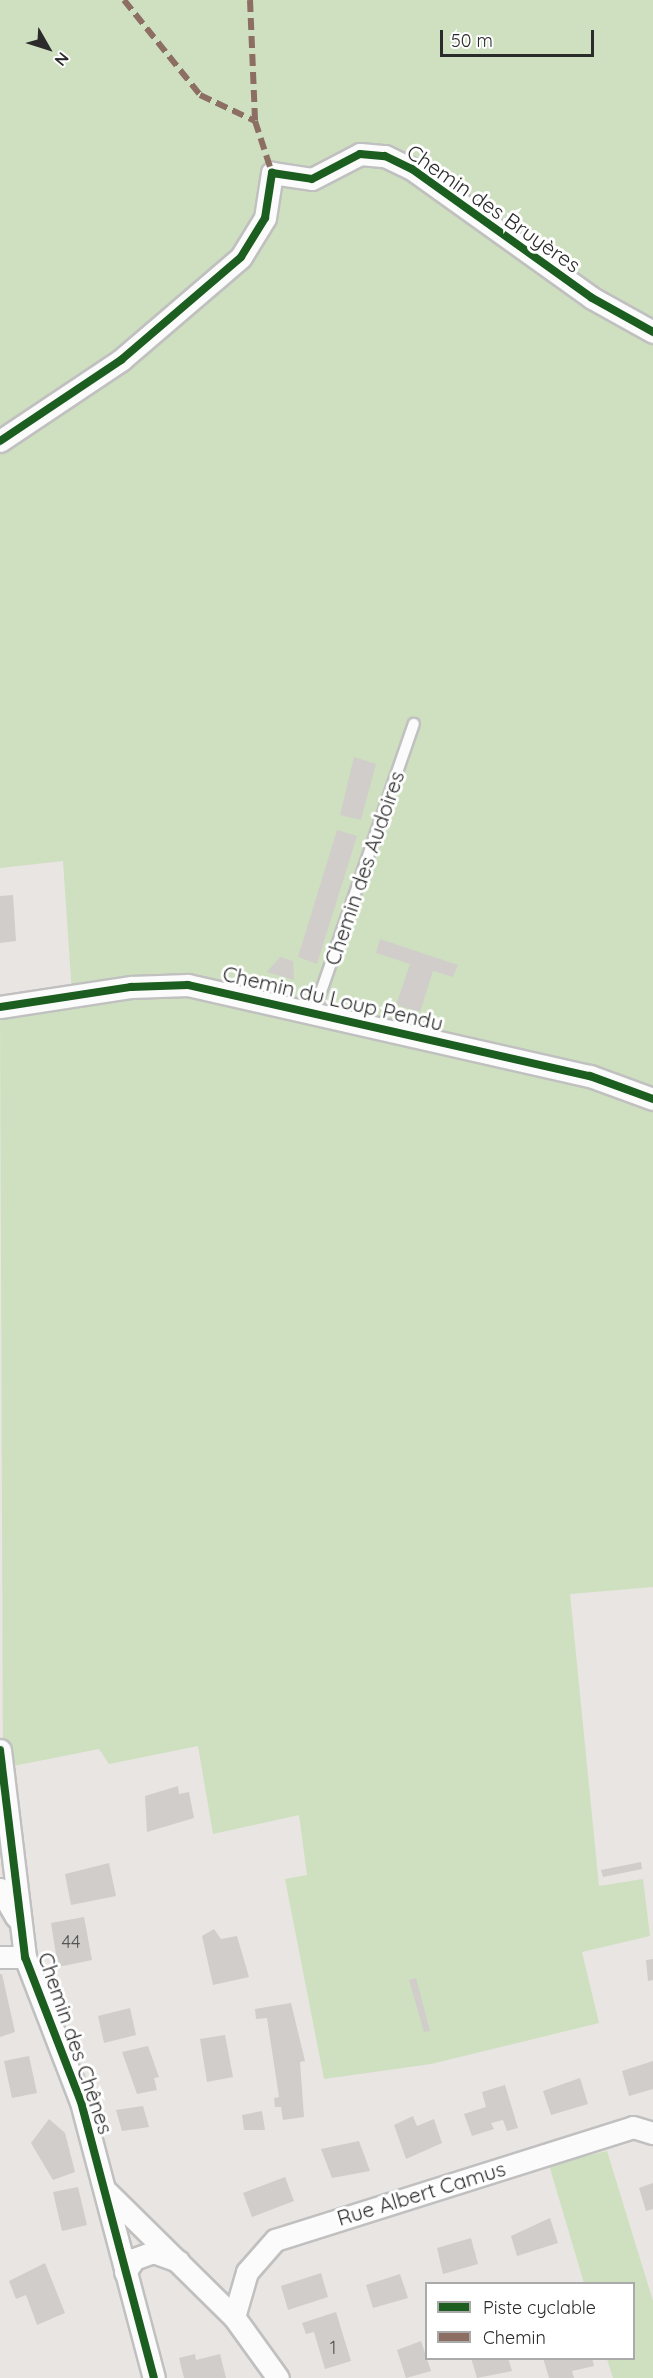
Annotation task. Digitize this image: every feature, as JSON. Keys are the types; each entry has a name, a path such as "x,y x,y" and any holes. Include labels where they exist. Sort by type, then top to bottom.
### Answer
{"street":[{"name":"Chemin des Bruyères","path":"0,441 121,360 241,257 265,218 272,173 312,179 360,154 385,156 592,298 653,332"},
{"name":"Chemin du Loup Pendu","path":"0,1007 131,987 188,985 590,1076 653,1099"},
{"name":"Chemin des Chênes","path":"0,1750 19,1923 25,1957 49,2010 105,2190 154,2378"},
{"path":"0,1889 19,1923"},
{"path":"0,1957 25,1957"},
{"name":"Rue Albert Camus","path":"234,2317 247,2272 276,2240 633,2127 653,2133"},
{"path":"105,2190 234,2317 278,2378"},
{"path":"125,2272 134,2259 153,2252 180,2262"}],"lane":[{"name":"Chemin des Audoires","path":"314,1012 414,724"}],"green space":[{"path":"0,0 653,0 653,1587 570,1594 599,1886 643,1879 650,1936 582,1952 599,2023 431,2064 324,2079 285,1879 307,1875 299,1815 213,1834 198,1746 109,1764 99,1749 3,1768 0,1007 72,994 63,861 0,868"},
{"path":"607,2151 653,2301 653,2378 613,2378 607,2360 635,2360 635,2282 584,2282 549,2165"}],"building":[{"path":"354,757 376,764 361,820 340,815"},
{"path":"337,830 357,836 317,964 298,957"},
{"path":"13,895 16,941 0,943 0,896"},
{"path":"380,939 458,965 453,977 433,971 420,1012 396,1005 410,964 376,953"},
{"path":"280,957 293,961 294,980 267,972"},
{"path":"178,1786 179,1794 189,1792 194,1818 147,1832 145,1796"},
{"path":"641,1862 642,1869 603,1877 601,1870"},
{"path":"109,1863 116,1896 71,1905 65,1874"},
{"path":"84,1917 92,1960 58,1967 51,1923"},
{"path":"214,1929 221,1939 237,1936 249,1977 213,1985 202,1936"},
{"path":"653,1959 653,1980 648,1981 646,1960"},
{"path":"0,1974 2,1974 15,2032 0,2037"},
{"path":"416,1978 430,2031 424,2032 409,1980"},
{"path":"291,2003 305,2061 300,2062 304,2117 283,2120 281,2107 275,2107 274,2098 279,2097 267,2018 256,2019 255,2009"},
{"path":"130,2008 136,2035 104,2043 98,2016"},
{"path":"225,2035 233,2077 207,2082 200,2039"},
{"path":"148,2046 159,2077 154,2078 157,2090 137,2094 122,2052"},
{"path":"29,2056 37,2093 12,2098 4,2061"},
{"path":"653,2061 653,2089 629,2096 622,2071"},
{"path":"580,2078 588,2104 551,2115 543,2091"},
{"path":"505,2085 518,2128 507,2131 503,2120 491,2123 494,2129 472,2136 464,2114 486,2107 482,2092"},
{"path":"143,2106 149,2127 122,2131 116,2110"},
{"path":"262,2111 265,2130 244,2130 242,2115"},
{"path":"413,2116 417,2126 434,2119 442,2143 406,2159 394,2125"},
{"path":"49,2119 65,2133 75,2172 53,2180 31,2143"},
{"path":"359,2141 370,2171 332,2178 321,2149"},
{"path":"285,2177 294,2201 252,2217 243,2193"},
{"path":"653,2183 653,2209 646,2211 639,2188"},
{"path":"78,2187 87,2225 62,2231 53,2192"},
{"path":"550,2218 558,2243 517,2256 511,2236"},
{"path":"471,2238 478,2264 443,2274 437,2248"},
{"path":"45,2263 65,2313 37,2325 26,2295 16,2299 9,2281"},
{"path":"321,2273 328,2297 288,2310 281,2286"},
{"path":"400,2274 408,2298 373,2308 366,2285"},
{"path":"336,2312 351,2361 325,2369 314,2332 306,2334 302,2323"},
{"path":"421,2341 425,2360 427,2360 431,2371 406,2378 397,2350"},
{"path":"195,2354 196,2360 220,2354 226,2378 184,2378 179,2358"},
{"path":"472,2360 509,2360 512,2371 477,2378"},
{"path":"544,2360 592,2360 594,2366 572,2371 574,2378 549,2378"}],"marked path":[{"path":"124,0 200,95 255,121"},
{"path":"250,0 255,121 272,173"}],"cycle path":[{"path":"0,441 121,360 241,257 265,218 272,173 312,179 360,154 385,156 412,169 592,298 653,332"},
{"path":"0,1007 131,987 188,985 590,1076 653,1099"},
{"path":"0,1750 25,1957 81,2102 154,2378"}]}
